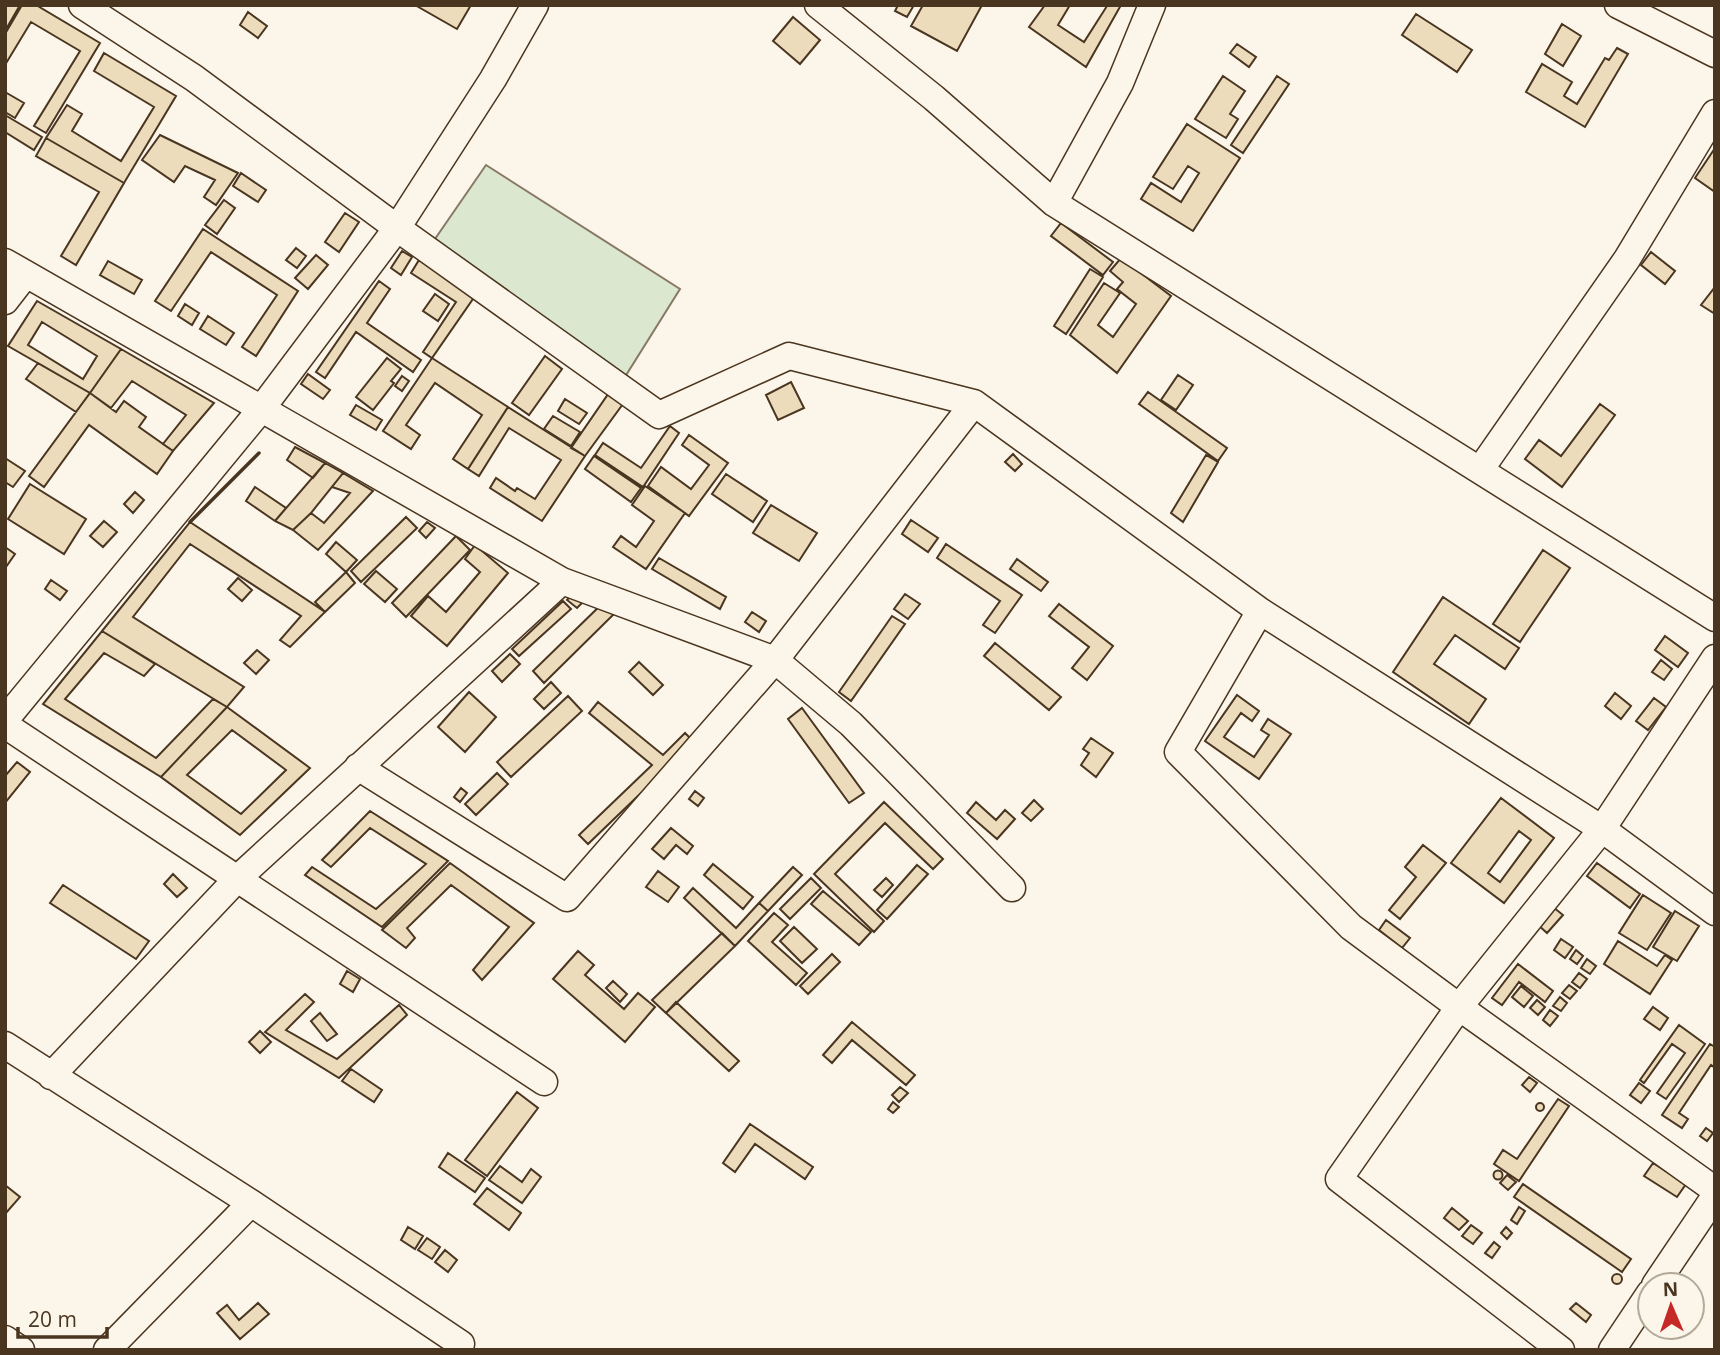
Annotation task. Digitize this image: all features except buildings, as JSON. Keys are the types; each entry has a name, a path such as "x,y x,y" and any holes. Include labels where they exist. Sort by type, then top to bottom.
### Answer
{"street":[{"path":"82,5 194,78 397,228 659,415 789,356 974,403 1260,611 1602,830 1715,912"},
{"path":"5,720 262,408 397,228 493,79 535,5"},
{"path":"818,5 934,98 1054,203 1715,618"},
{"path":"1054,203 1120,83 1152,5"},
{"path":"1618,5 1715,54"},
{"path":"1480,471 1627,259 1715,113"},
{"path":"5,301 16,268 562,581 775,660 851,724 1012,888"},
{"path":"358,767 567,898 775,660 974,403"},
{"path":"51,1076 237,879 562,581"},
{"path":"1260,611 1178,752 1351,927 1715,1190"},
{"path":"1561,1350 1339,1179 1459,1007 1602,830 1715,658"},
{"path":"5,725 544,1082"},
{"path":"5,1045 251,1203 459,1347"},
{"path":"1664,1271 1715,1196"},
{"path":"107,1350 251,1203"},
{"path":"1612,1350 1636,1314"},
{"path":"5,1339 21,1350"},
{"path":"433,1350 459,1347"}],"green space":[{"path":"486,165 680,289 623,380 426,252"}],"wall":[{"path":"190,522 259,453"}]}
